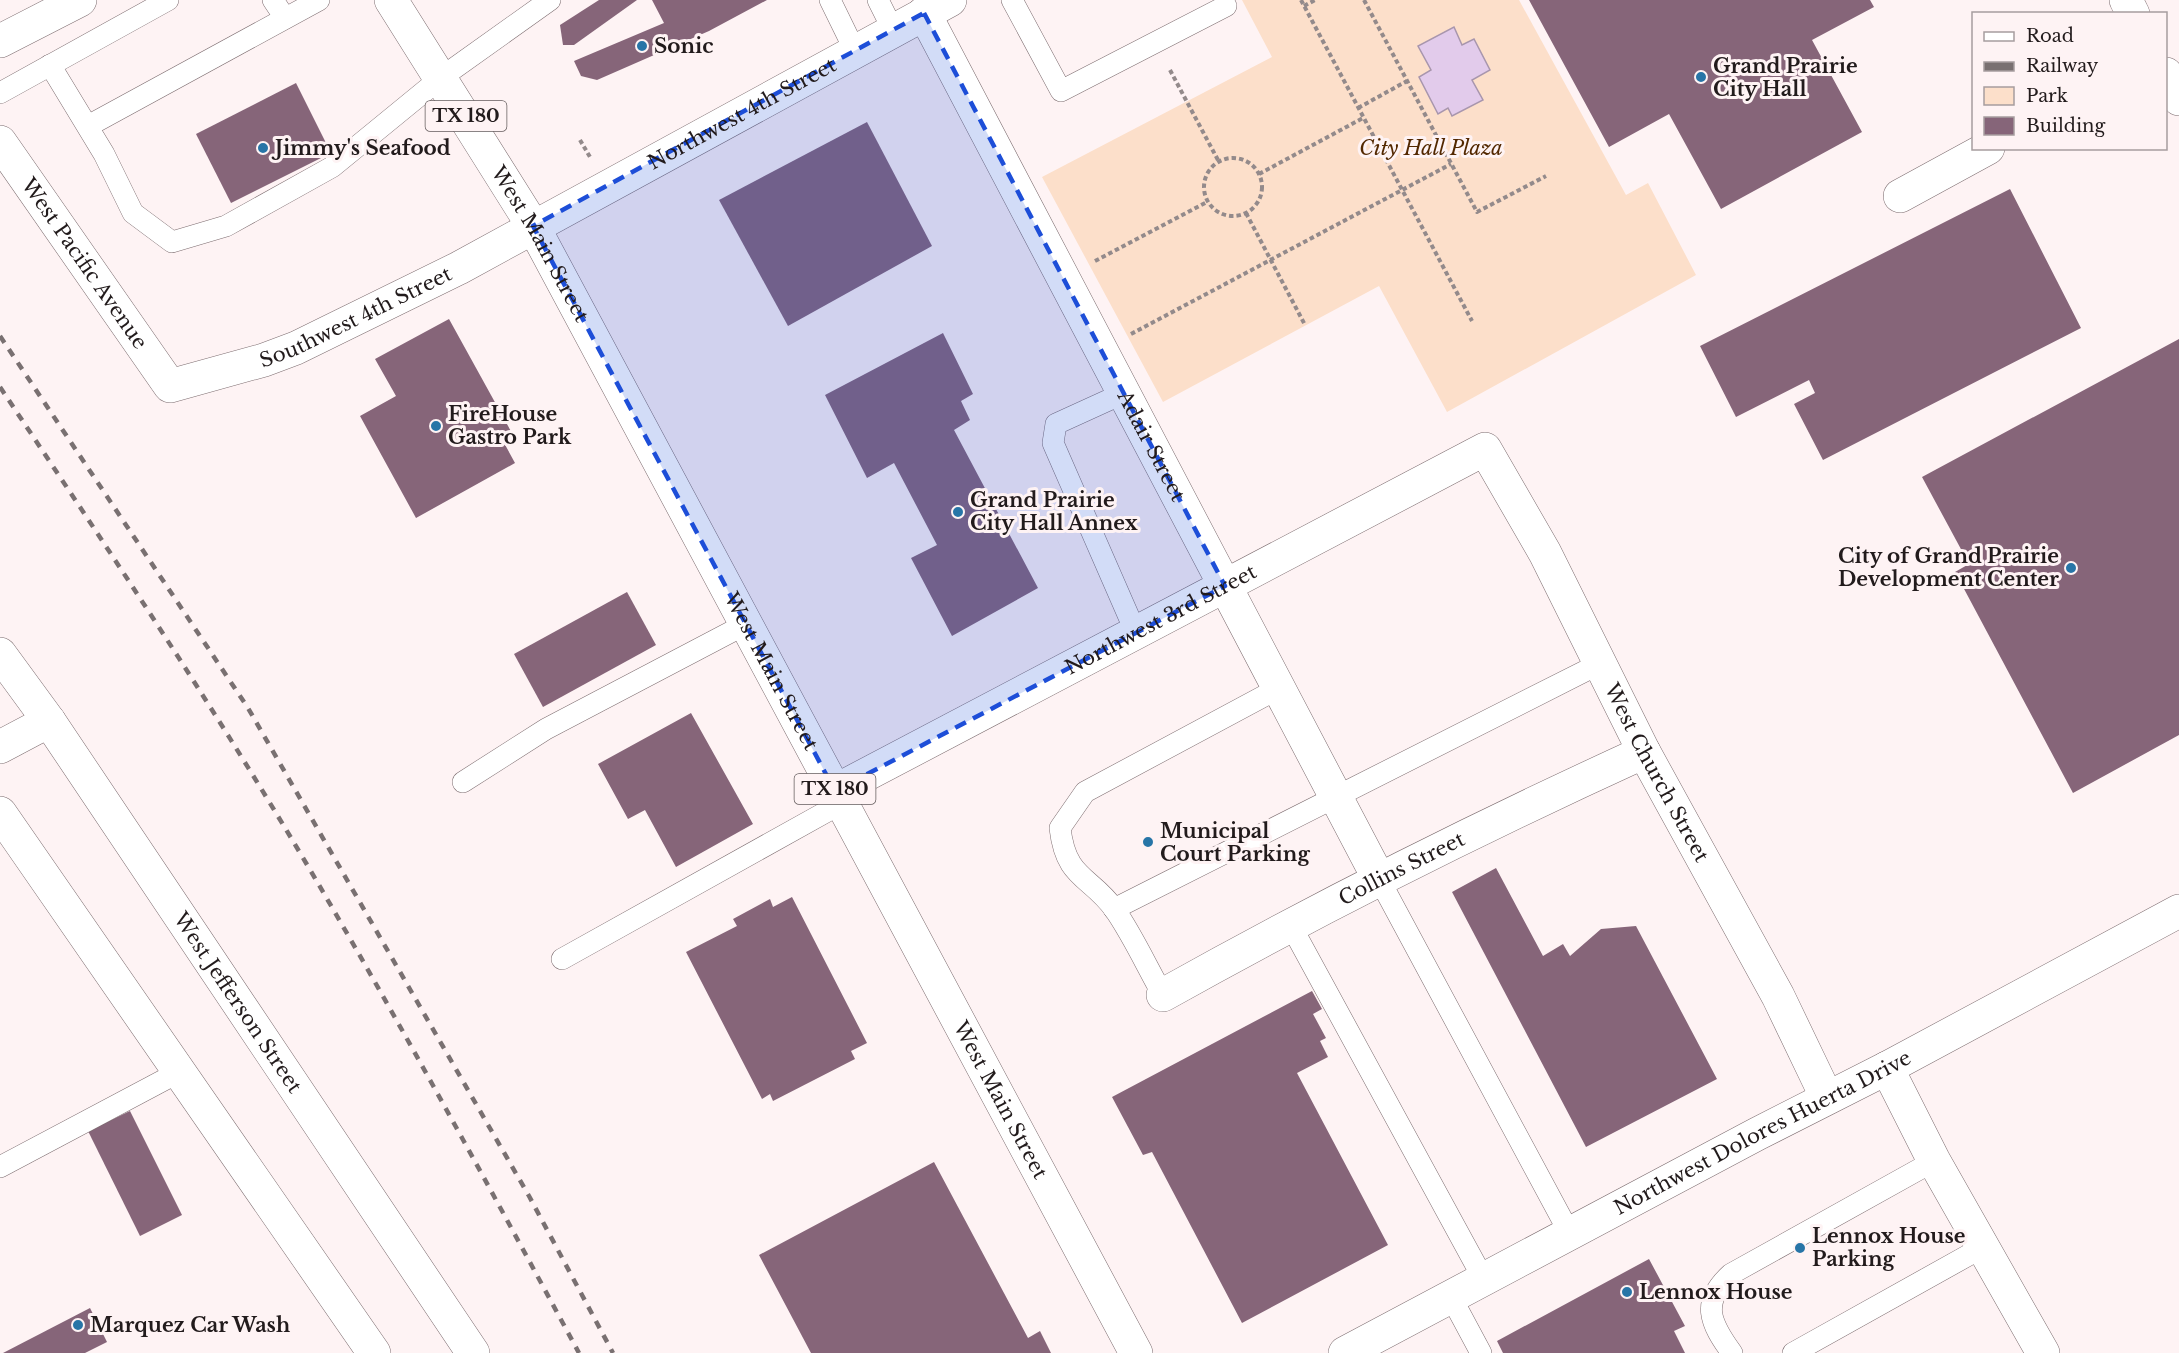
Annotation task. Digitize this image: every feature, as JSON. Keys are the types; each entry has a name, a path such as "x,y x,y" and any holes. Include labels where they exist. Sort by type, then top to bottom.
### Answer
{"street":[{"path":"0,41 80,0"},
{"name":"West Main Street","path":"392,0 533,226 1136,1353"},
{"name":"Northwest 4th Street","path":"533,226 937,7"},
{"name":"Adair Street","path":"937,7 1124,393 1379,879"},
{"path":"2167,76 2179,99"},
{"name":"West Pacific Avenue","path":"0,142 170,386"},
{"path":"1900,196 1984,150"},
{"name":"Southwest 4th Street","path":"170,386 264,360 296,348 459,267 533,226"},
{"name":"Northwest 3rd Street","path":"839,797 1136,633 1485,448"},
{"name":"West Church Street","path":"1485,448 1545,553 1644,752 1778,996 1827,1098"},
{"name":"West Jefferson Street","path":"0,654 49,721 473,1353"},
{"path":"0,747 49,721"},
{"name":"Collins Street","path":"1163,995 1290,924 1379,879 1534,802 1644,752"},
{"path":"0,813 374,1353"},
{"name":"Northwest Dolores Huerta Drive","path":"1345,1353 1887,1068 2179,910"},
{"path":"1887,1068 1934,1161 2043,1353"}],"lane":[{"path":"0,93 168,0"},
{"path":"273,0 285,18"},
{"path":"88,126 319,0"},
{"path":"50,65 88,126 133,213 172,242 226,226 332,167 442,77 550,0"},
{"path":"830,0 855,51"},
{"path":"878,0 893,30"},
{"path":"1012,0 1061,91 1226,6"},
{"path":"1124,393 1056,424 1053,443 1136,633"},
{"path":"463,782 546,729 746,624"},
{"path":"1114,909 1599,664"},
{"path":"1163,995 1114,909 1076,873 1062,846 1060,828 1084,792 1279,688"},
{"path":"562,959 839,797"},
{"path":"1379,879 1570,1234"},
{"path":"1290,924 1484,1280"},
{"path":"0,1167 179,1072"},
{"path":"1732,1353 1715,1330 1711,1308 1717,1287 1731,1274 1934,1161"},
{"path":"1793,1353 1983,1247"},
{"path":"1451,1297 1481,1353"}],"path":[{"path":"1301,0 1472,321"},
{"path":"1304,6 1316,0"},
{"path":"1364,0 1477,212 1546,176"},
{"path":"1155,43 1219,162"},
{"path":"1358,108 1408,81"},
{"path":"1258,174 1363,118"},
{"path":"580,140 592,160"},
{"path":"1236,158 1246,161 1258,174 1262,185 1260,196 1255,207 1246,213 1229,216 1212,208 1207,202 1204,190 1205,179 1210,169 1219,162 1236,158"},
{"path":"1128,336 1451,164"},
{"path":"1089,264 1207,202"},
{"path":"1246,213 1305,325"}],"highlighted area":[{"path":"924,13 1225,586 835,791 533,226"}],"green space":[{"name":"City Hall Plaza","path":"1242,0 1519,0 1626,195 1648,183 1696,275 1447,412 1379,286 1163,402 1042,177 1272,57"}],"shaded area":[{"path":"1454,27 1462,45 1474,39 1490,70 1472,80 1483,100 1452,116 1448,108 1438,114 1419,77 1431,70 1418,46"}],"building":[{"name":"Sonic","path":"599,0 637,0 574,45 563,45 560,25"},
{"name":"Sonic","path":"652,0 767,0 709,31 597,80 581,76 574,61 664,23"},
{"name":"Grand Prairie City Hall","path":"1529,0 1870,0 1874,7 1812,40 1862,132 1721,209 1669,114 1609,147"},
{"path":"296,83 331,153 231,203 196,134"},
{"path":"867,122 932,246 788,326 719,200"},
{"path":"2010,189 2081,328 1823,460 1794,404 1815,393 1809,380 1736,417 1700,346"},
{"name":"FireHouse Gastro Park","path":"449,319 513,435 503,441 515,463 416,518 360,416 396,396 375,359"},
{"name":"Grand Prairie City Hall Annex","path":"943,333 973,394 961,401 970,420 954,430 1038,588 952,636 911,558 937,545 894,463 867,478 825,395"},
{"name":"City of Grand Prairie Development Center","path":"2179,339 2179,735 2073,793 1955,572 1969,564 1922,477"},
{"path":"627,592 656,645 543,707 514,654"},
{"path":"691,713 753,824 676,867 645,810 628,819 598,764"},
{"path":"1496,868 1543,956 1563,944 1570,956 1601,929 1636,926 1717,1079 1586,1147 1452,892"},
{"path":"792,897 867,1043 851,1051 855,1059 773,1101 770,1094 762,1099 686,952 737,926 733,919 770,899 773,907"},
{"path":"1312,991 1322,1009 1313,1014 1326,1038 1320,1041 1328,1057 1297,1073 1388,1245 1242,1323 1152,1152 1143,1155 1112,1097"},
{"path":"130,1111 182,1215 140,1236 88,1131"},
{"path":"934,1162 1028,1338 1040,1331 1051,1353 811,1353 759,1255"},
{"name":"Lennox House","path":"1649,1259 1685,1326 1674,1331 1685,1353 1503,1353 1497,1341"},
{"name":"Marquez Car Wash","path":"90,1308 107,1342 85,1353 3,1353"}],"railway":[{"path":"0,336 248,708 529,1196 613,1353"},
{"path":"0,387 197,686 309,868 413,1049 579,1353"}],"place":[{"name":"Sonic","path":"642,46"},
{"name":"Grand Prairie City Hall","path":"1701,77"},
{"name":"Jimmy's Seafood","path":"263,148"},
{"name":"FireHouse Gastro Park","path":"436,426"},
{"name":"Grand Prairie City Hall Annex","path":"958,512"},
{"name":"City of Grand Prairie Development Center","path":"2071,568"},
{"name":"Municipal Court Parking","path":"1148,842"},
{"name":"Lennox House Parking","path":"1800,1248"},
{"name":"Lennox House","path":"1627,1292"},
{"name":"Marquez Car Wash","path":"78,1325"}]}
